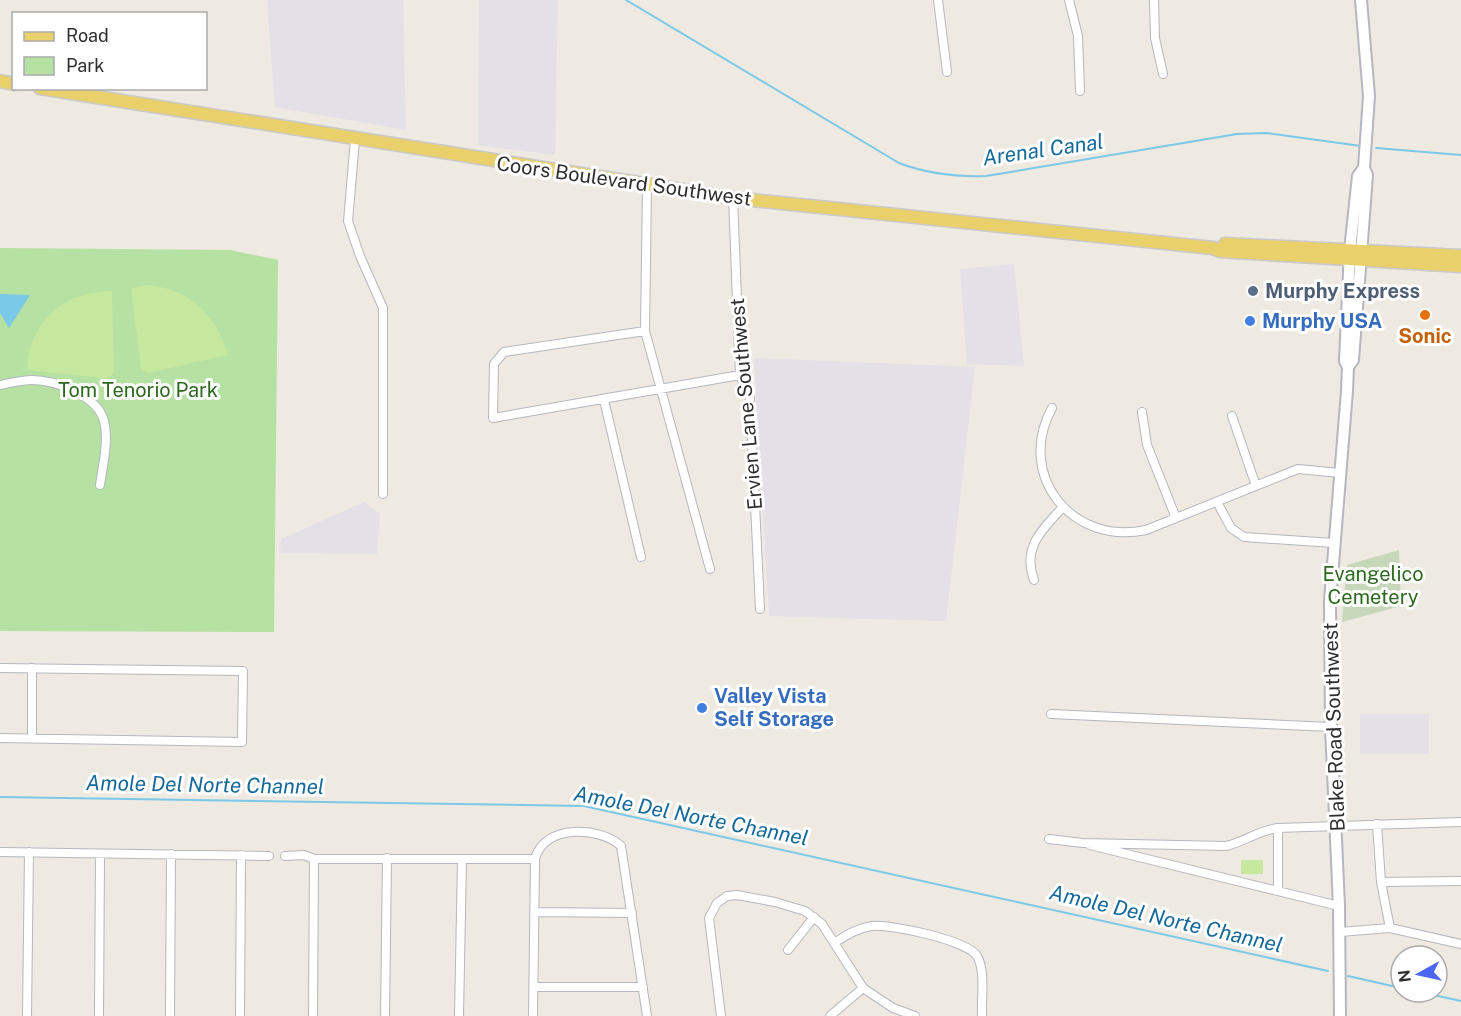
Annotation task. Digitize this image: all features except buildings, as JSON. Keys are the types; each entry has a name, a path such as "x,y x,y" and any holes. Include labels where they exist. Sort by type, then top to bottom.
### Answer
{"main road":[{"name":"Blake Road Southwest","path":"1340,1016 1340,906 1338,826 1331,727 1330,601 1348,367 1353,360 1355,256 1366,175 1364,168 1369,96 1361,0"},
{"name":"Coors Boulevard Southwest","path":"52,90 355,140 733,198 1212,248 1220,251 1355,256 1461,256"},
{"name":"Coors Boulevard Southwest","path":"1355,256 1461,266"}],"street":[{"path":"938,0 947,72"},
{"path":"1070,0 1078,36 1080,91"},
{"path":"1154,0 1155,38 1163,74"},
{"path":"355,140 348,221 360,256 383,308 382,494"},
{"path":"647,186 645,331 710,569"},
{"name":"Ervien Lane Southwest","path":"733,198 740,375 750,399 760,609"},
{"path":"645,331 504,352 494,364 493,418 740,375"},
{"path":"0,385 32,380 55,384 97,406 104,420 106,445 100,485"},
{"path":"604,400 641,557"},
{"path":"1052,408 1043,430 1042,467 1051,492 1063,507 1085,523 1119,533 1146,530 1299,469 1340,473"},
{"path":"1142,412 1147,445 1176,518"},
{"path":"1232,416 1256,486"},
{"path":"1217,501 1231,528 1244,537 1334,543"},
{"path":"1034,580 1029,565 1031,551 1044,528 1063,507"},
{"path":"0,668 243,671 242,742 0,738"},
{"path":"32,668 32,738"},
{"path":"1051,714 1331,727"},
{"path":"1049,839 1083,843 1226,846 1242,842 1264,830 1278,828 1461,822"},
{"path":"1377,824 1381,882 1390,928"},
{"path":"1278,828 1278,891"},
{"path":"533,1016 536,859 545,841 559,833 572,831 616,842 624,855 647,1016"},
{"path":"1083,843 1103,851 1340,906"},
{"path":"0,852 269,856"},
{"path":"27,1016 29,852"},
{"path":"99,1016 100,854"},
{"path":"170,1016 171,854"},
{"path":"240,1016 241,855"},
{"path":"285,856 304,855 314,859 536,859"},
{"path":"385,1016 387,858"},
{"path":"313,1016 314,859"},
{"path":"459,1016 462,859"},
{"path":"1381,882 1461,881"},
{"path":"721,1016 709,918 717,903 727,896 747,896 800,908 814,917 863,987 893,1008 915,1016"},
{"path":"535,912 632,913"},
{"path":"788,950 814,917"},
{"path":"834,943 855,930 886,927 958,943 976,955 981,965 981,1016"},
{"path":"1340,932 1390,928 1461,944"},
{"path":"534,987 643,987"},
{"path":"830,1016 863,987"}],"shaded area":[{"path":"267,0 403,0 406,130 275,107"},
{"path":"479,0 558,0 555,155 478,145"},
{"path":"1014,264 1024,366 967,364 960,269"},
{"path":"754,358 975,367 946,621 769,616"},
{"path":"364,502 380,514 377,554 280,553 281,539"},
{"path":"1360,714 1429,714 1429,754 1360,754"}],"green space":[{"name":"Tom Tenorio Park","path":"0,248 230,250 278,260 274,632 0,631"},
{"path":"148,285 177,292 199,306 216,327 228,355 148,373 141,369 131,288"},
{"path":"112,291 114,373 108,378 101,378 27,370 34,337 52,312 79,296"},
{"name":"Evangelico Cemetery","path":"1399,550 1401,606 1342,622 1347,565"},
{"path":"1241,860 1263,860 1263,874 1241,874"}],"water":[{"path":"0,294 30,295 9,328 0,313"}],"waterway":[{"name":"Arenal Canal","path":"626,0 899,163 931,172 986,176 1237,134 1266,133 1361,146"},
{"name":"Arenal Canal","path":"1376,148 1461,155"},
{"name":"Amole Del Norte Channel","path":"0,797 584,806 1328,971"},
{"name":"Amole Del Norte Channel","path":"1348,976 1389,985"},
{"name":"Amole Del Norte Channel","path":"1449,998 1461,1001"}],"place":[{"name":"Murphy Express","path":"1253,291"},
{"name":"Sonic","path":"1425,315"},
{"name":"Murphy USA","path":"1250,321"},
{"name":"Valley Vista Self Storage","path":"702,708"}]}
